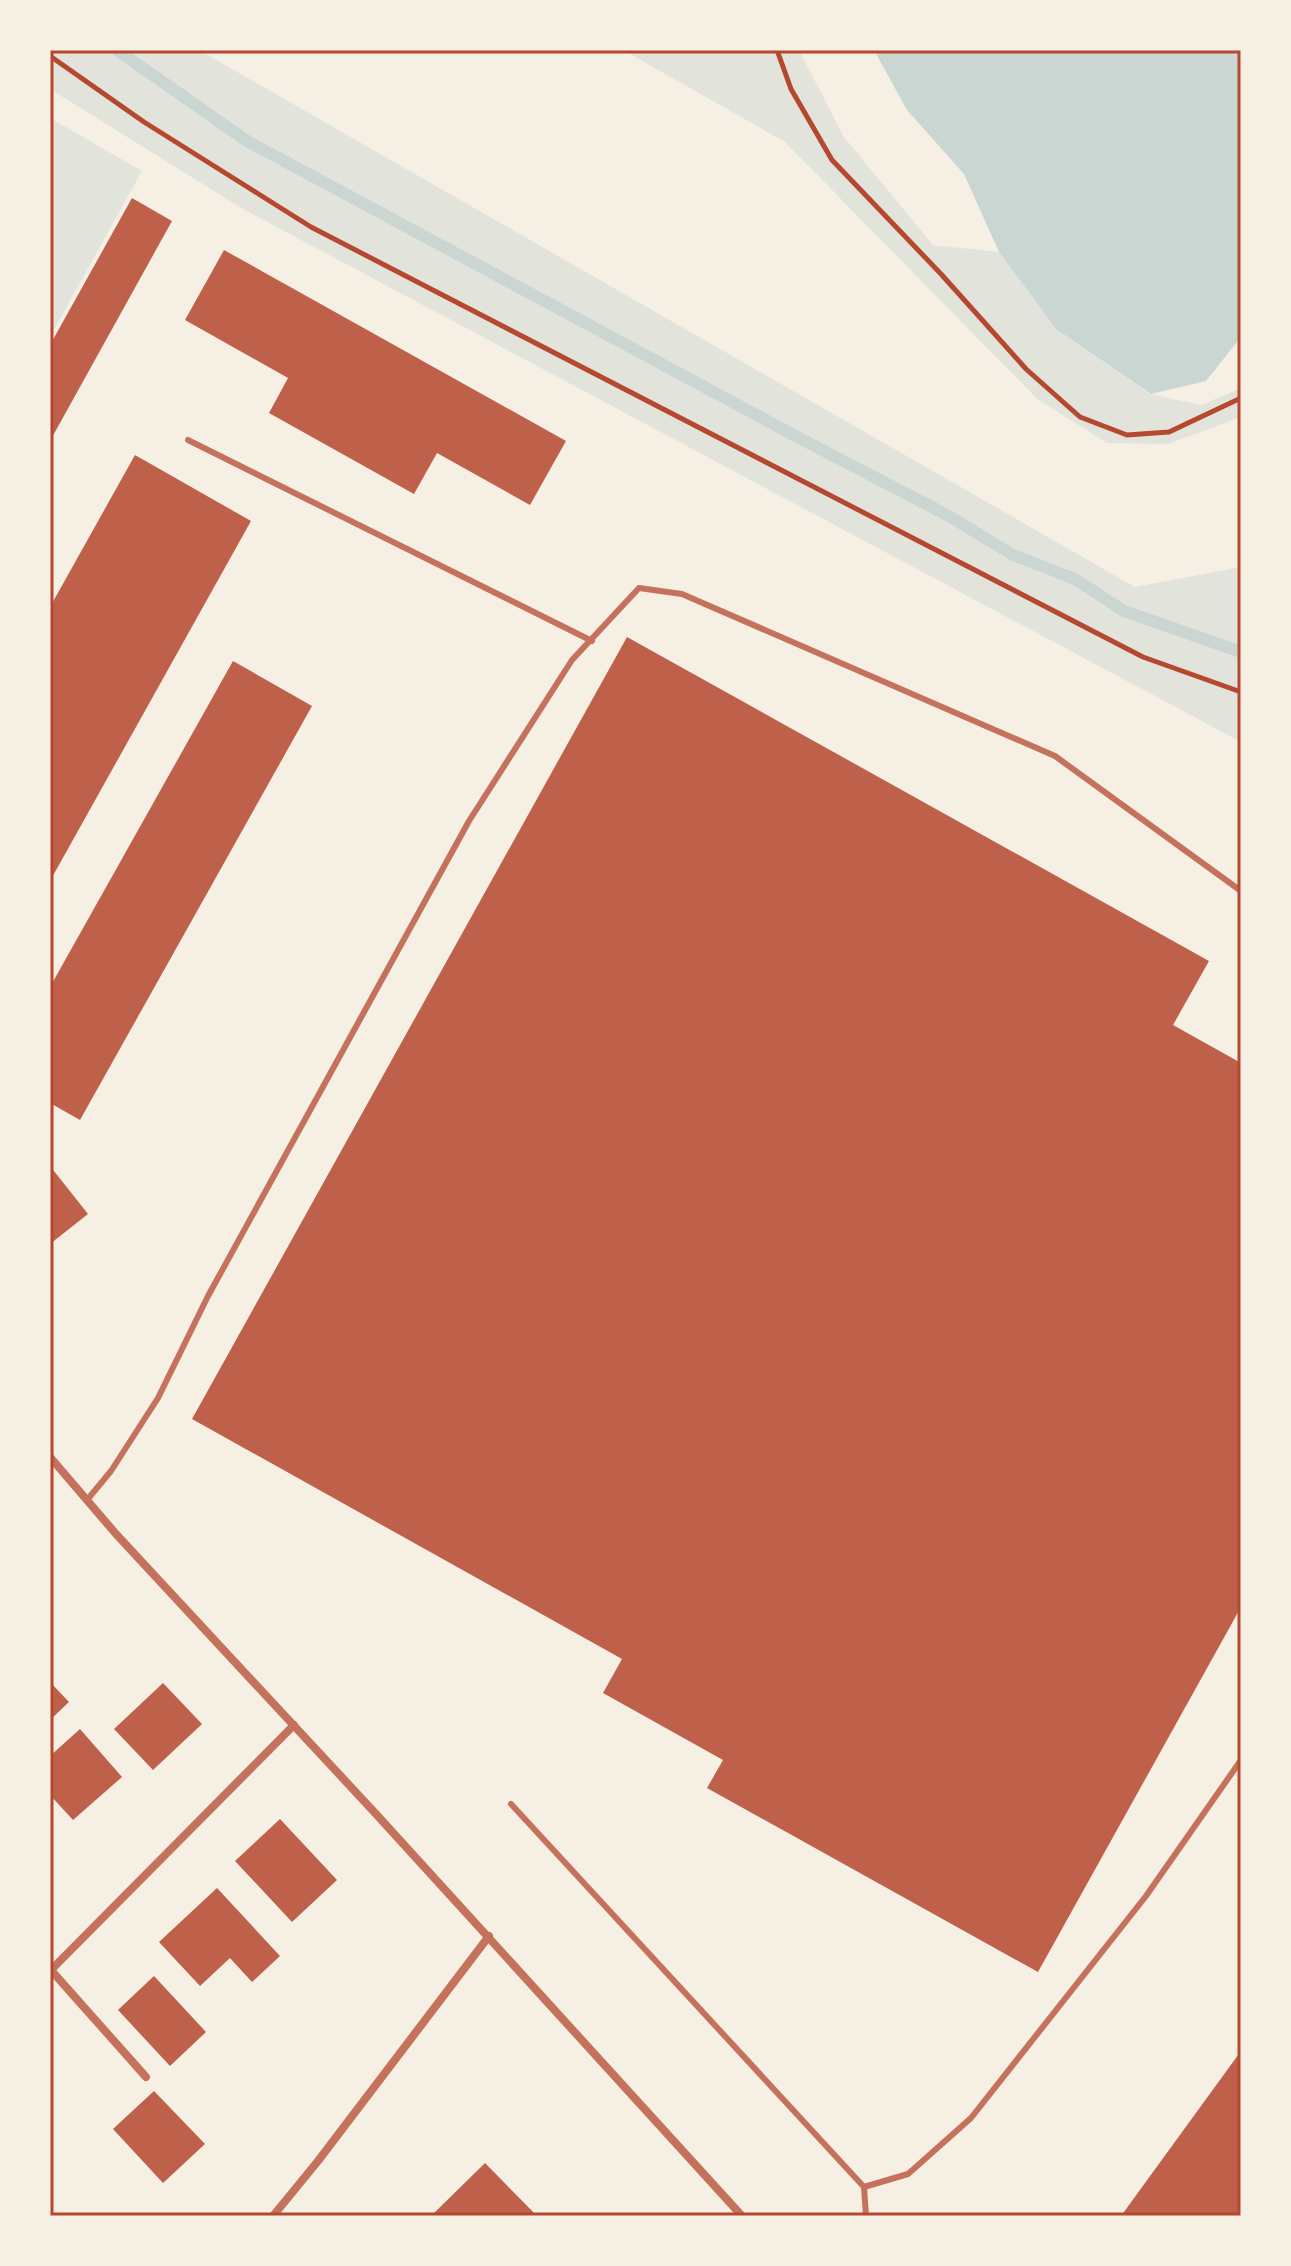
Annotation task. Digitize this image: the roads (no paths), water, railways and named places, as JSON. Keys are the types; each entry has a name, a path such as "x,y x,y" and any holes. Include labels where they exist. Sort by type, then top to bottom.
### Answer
{"street":[{"path":"50,1457 742,2216"},
{"path":"146,2077 50,1970 294,1725"},
{"path":"273,2216 489,1936"}],"lane":[{"path":"188,440 592,641"},
{"path":"87,1500 111,1471 158,1398 208,1296 469,821 572,660 639,588 682,594 1055,756 1241,891"},
{"path":"864,2187 908,2174 971,2118 1146,1896 1241,1760"},
{"path":"511,1804 864,2187 866,2216"}],"waterway":[{"path":"117,50 247,141 949,516 1013,555 1075,579 1124,611 1241,652"}]}
